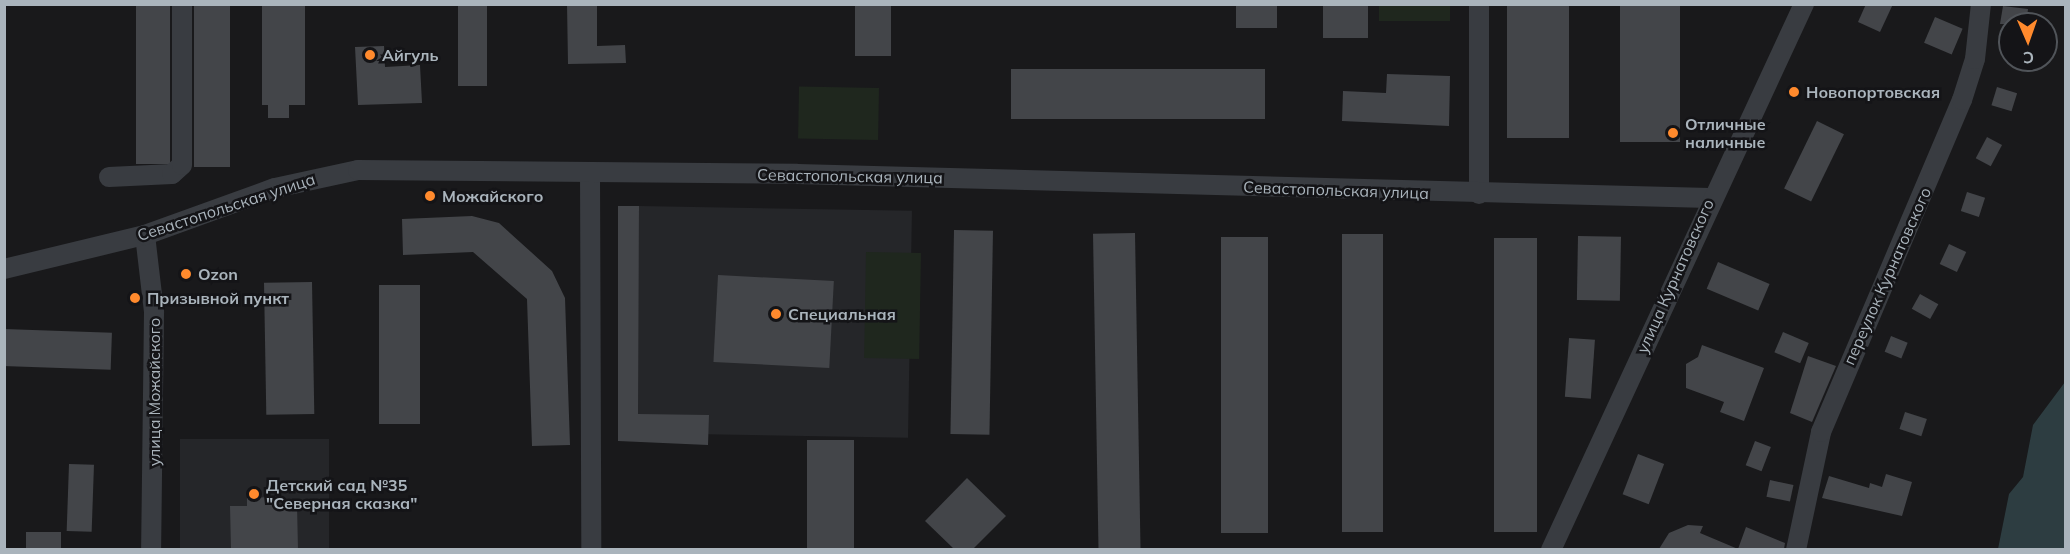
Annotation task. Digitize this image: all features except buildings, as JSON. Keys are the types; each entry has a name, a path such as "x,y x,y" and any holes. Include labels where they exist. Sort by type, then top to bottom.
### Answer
{"street":[{"path":"109,177 172,174 182,165 182,4"},
{"path":"1479,4 1479,194"},
{"name":"улица Курнатовского","path":"1551,549 1710,198 1804,4"},
{"name":"переулок Курнатовского","path":"1796,549 1821,432 1962,100 1975,58 1981,4"},
{"name":"Севастопольская улица","path":"4,269 145,235 274,188 358,171 590,172 1710,198"},
{"path":"590,172 591,549"},
{"name":"улица Можайского","path":"145,235 154,312 151,549"}],"shaded area":[{"path":"1379,5 1450,5 1450,21 1379,21"},
{"path":"799,87 879,88 878,140 798,139"},
{"name":"Специальная","path":"639,206 912,211 908,438 635,433"},
{"path":"866,252 921,253 919,359 864,358"},
{"path":"2065,382 2065,549 1998,549 2009,494 2023,477 2033,425"},
{"name":"Детский сад №35 \"Северная сказка\"","path":"180,439 329,439 329,550 180,550"}],"place":[{"name":"Айгуль","path":"370,55"},
{"name":"Новопортовская","path":"1794,92"},
{"name":"Отличные наличные","path":"1673,133"},
{"name":"Можайского","path":"430,196"},
{"name":"Ozon","path":"186,274"},
{"name":"Призывной пункт","path":"135,298"},
{"name":"Специальная","path":"776,314"},
{"name":"Детский сад №35 \"Северная сказка\"","path":"254,494"}]}
